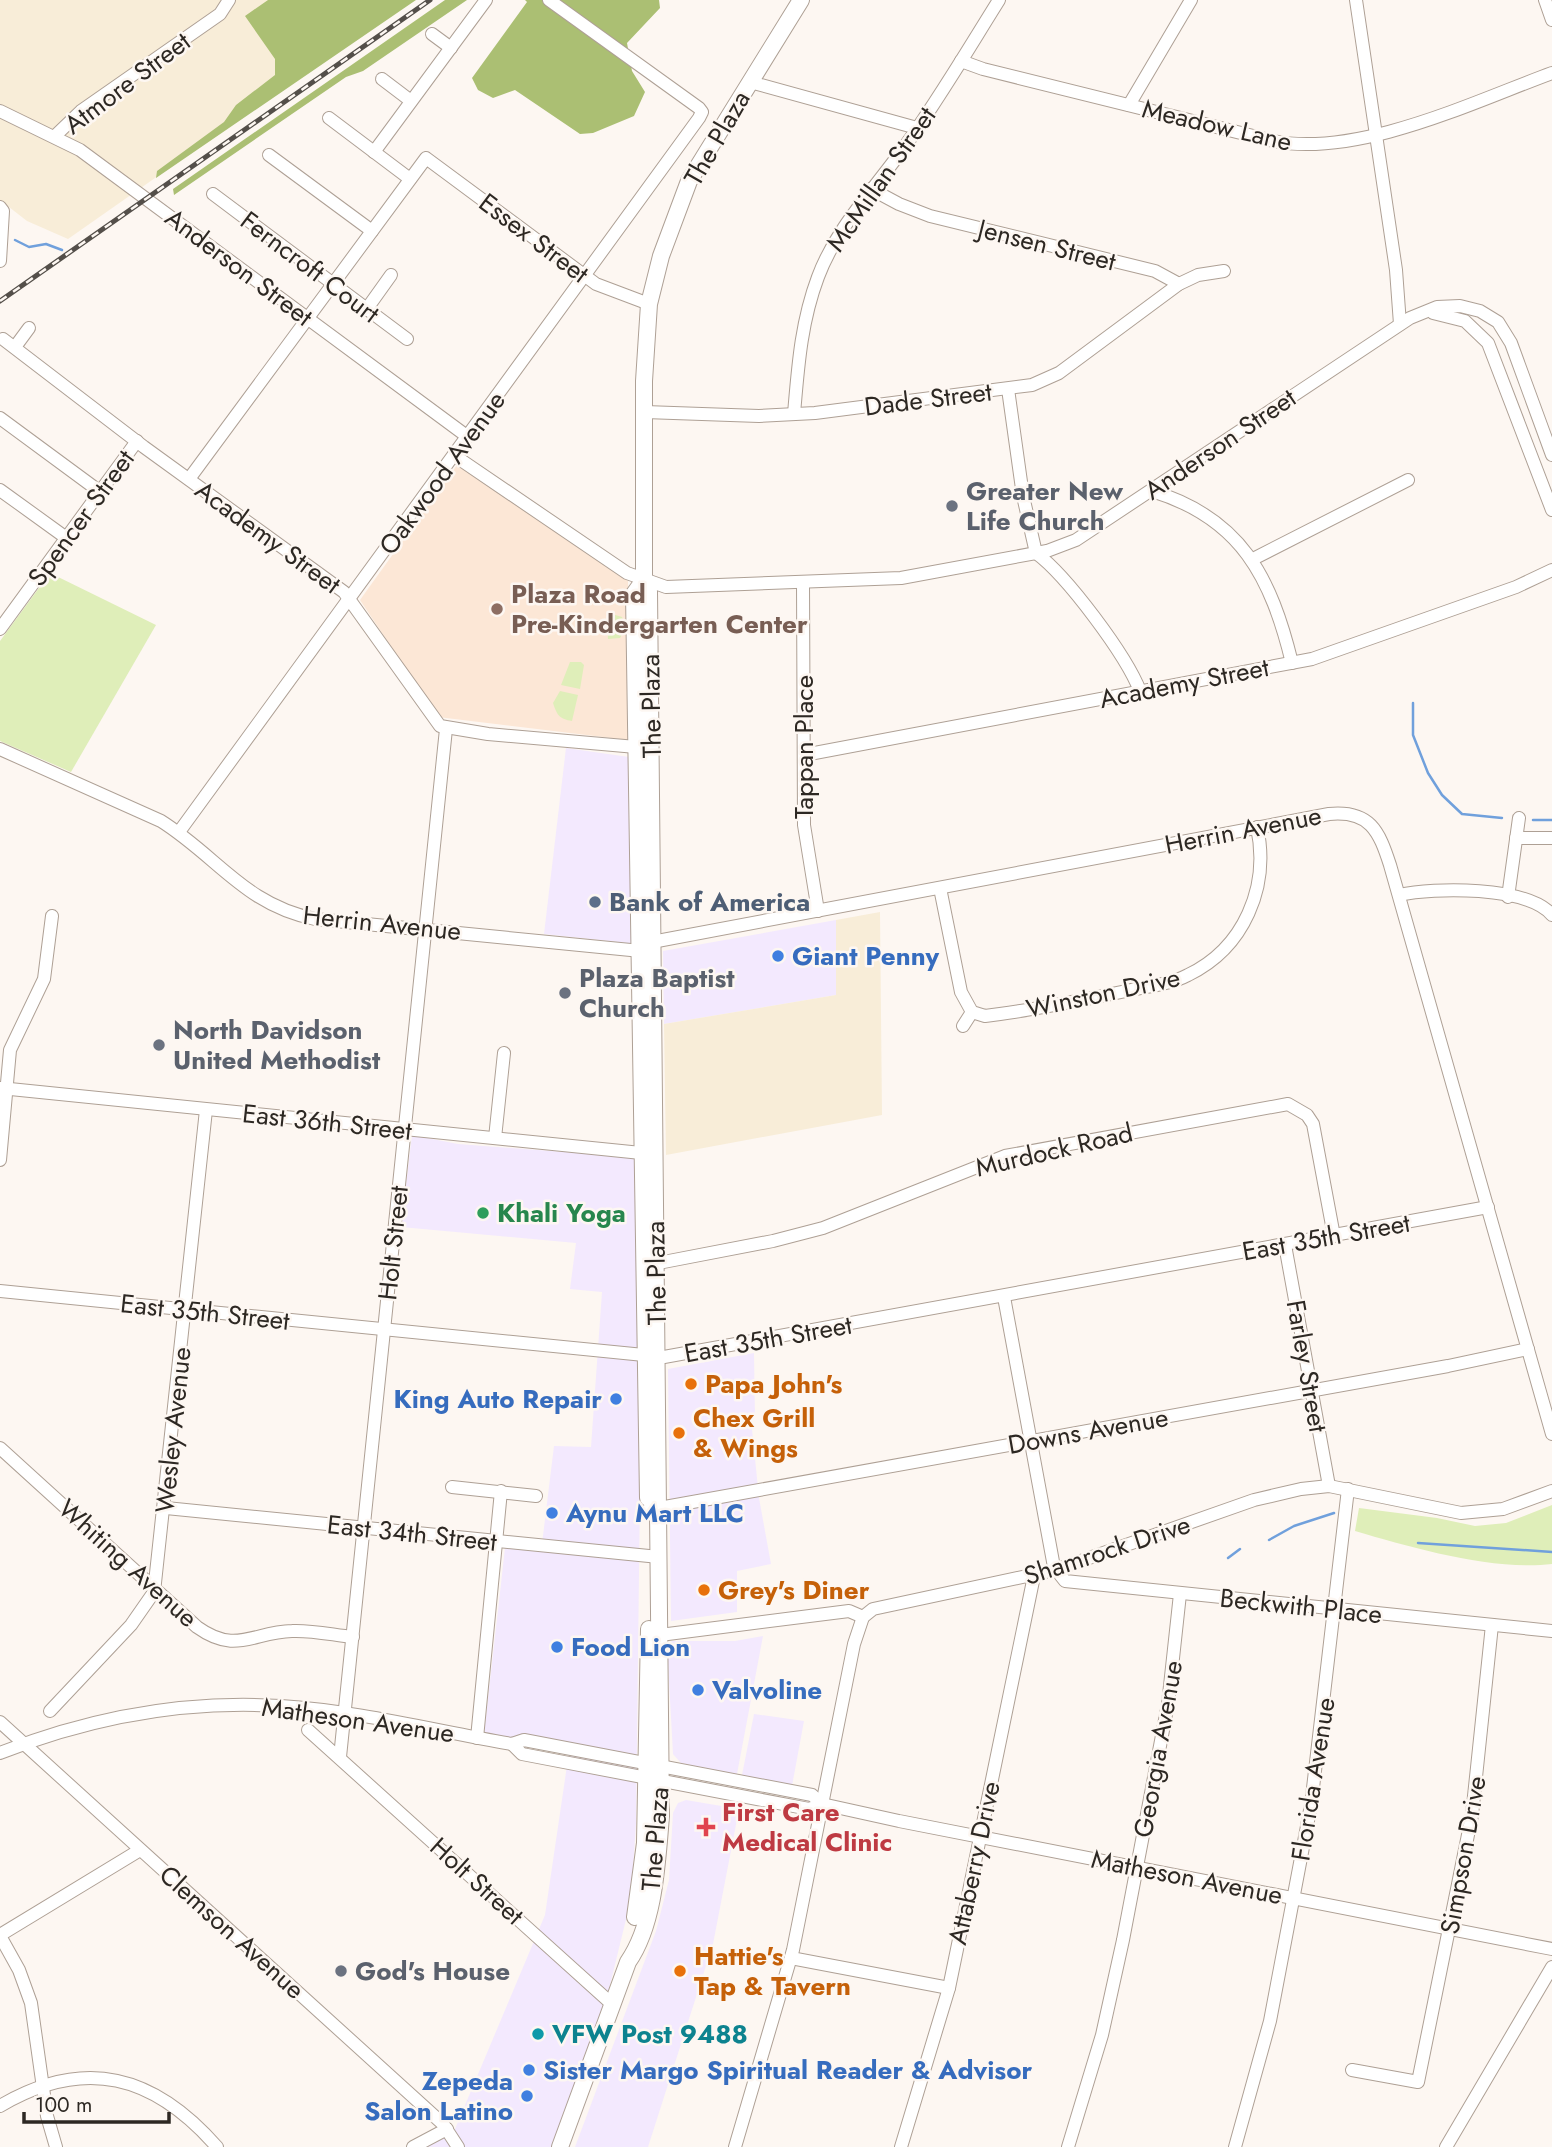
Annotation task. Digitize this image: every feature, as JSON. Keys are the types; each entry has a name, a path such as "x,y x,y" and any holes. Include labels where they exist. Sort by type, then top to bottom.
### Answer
{"main road":[{"name":"The Plaza","path":"654,1771 654,1509 646,947 649,591 644,580 649,304 669,231 689,181 801,0"},
{"name":"The Plaza","path":"644,580 634,594 636,747 646,947"},
{"name":"The Plaza","path":"560,2147 628,1962 626,1949 643,1873 654,1771 660,1635 654,1557"}],"street":[{"path":"373,152 486,0"},
{"name":"Oakwood Avenue","path":"179,832 455,456 702,112 549,0"},
{"name":"McMillan Street","path":"794,414 800,344 812,292 839,233 917,128 999,0"},
{"path":"1129,105 1191,0"},
{"path":"1356,0 1396,270 1400,324"},
{"path":"1545,0 1552,20"},
{"name":"Atmore Street","path":"55,136 81,111 220,14 230,1"},
{"path":"432,34 451,48"},
{"name":"Meadow Lane","path":"961,61 984,69 1285,143 1332,143 1376,135 1552,73"},
{"path":"382,79 411,101"},
{"path":"750,82 917,128"},
{"name":"Anderson Street","path":"0,111 55,136 102,166 468,438"},
{"path":"189,479 410,179 329,118"},
{"path":"269,155 372,231"},
{"name":"Essex Street","path":"410,179 426,158 601,286 649,304"},
{"name":"Jensen Street","path":"871,189 930,216 1155,271 1180,284"},
{"name":"Ferncroft Court","path":"213,194 407,339"},
{"path":"0,207 3,211 0,261"},
{"path":"1180,284 1198,275 1224,271"},
{"path":"366,310 391,275"},
{"name":"Dade Street","path":"645,412 794,414 1032,385 1057,374 1180,284"},
{"name":"Anderson Street","path":"455,456 625,572 666,587 901,578 1036,553 1076,540 1400,324 1437,307 1460,306 1480,312 1498,323 1511,343 1552,455"},
{"path":"1418,314 1454,316 1474,328 1488,343 1552,510"},
{"path":"15,347 29,328"},
{"name":"Academy Street","path":"3,339 350,599 433,720 446,729"},
{"path":"1008,389 1023,496 1036,553 1054,566 1121,658 1140,691"},
{"path":"0,418 99,491"},
{"name":"Spencer Street","path":"0,629 137,441"},
{"path":"1253,559 1408,480"},
{"path":"0,489 65,537"},
{"path":"1152,491 1211,517 1253,559 1273,596 1292,663"},
{"name":"Academy Street","path":"803,755 1292,663 1357,645 1516,587 1552,570"},
{"name":"Tappan Place","path":"803,582 805,839 818,911"},
{"path":"446,729 636,747"},
{"name":"Holt Street","path":"340,1757 446,729"},
{"name":"Herrin Avenue","path":"0,748 141,810 179,832 250,893 276,909 315,919 646,947 818,911 1334,813 1362,818 1381,838 1399,895 1552,1434"},
{"path":"1508,897 1519,818"},
{"name":"Winston Drive","path":"972,1012 985,1016 1029,1009 1167,982 1198,970 1235,937 1252,909 1261,867 1257,827"},
{"path":"1516,838 1552,838"},
{"path":"940,888 961,992 972,1012 963,1026"},
{"path":"1399,895 1430,889 1508,897 1530,900 1552,915"},
{"path":"0,1160 4,1088 10,1050 44,979 52,916"},
{"path":"495,1138 504,1053"},
{"name":"East 36th Street","path":"4,1088 648,1154"},
{"name":"Murdock Road","path":"650,1265 773,1241 823,1228 1005,1156 1288,1104 1307,1115 1312,1124 1334,1236"},
{"name":"Wesley Avenue","path":"50,1711 131,1625 148,1604 155,1589 166,1508 206,1110"},
{"name":"East 35th Street","path":"0,1291 651,1356 682,1355 1488,1207"},
{"name":"Farley Street","path":"1285,1245 1329,1486"},
{"path":"1004,1297 1055,1570"},
{"name":"Downs Avenue","path":"654,1509 1528,1349"},
{"name":"Whiting Avenue","path":"2,1454 197,1628 226,1642 248,1641 291,1631 353,1637"},
{"name":"Shamrock Drive","path":"660,1635 849,1611 863,1617 873,1609 1055,1570 1254,1500 1301,1489 1329,1486 1440,1510 1474,1513 1503,1509 1552,1491"},
{"path":"452,1487 536,1496"},
{"name":"Florida Avenue","path":"1235,2147 1265,2043 1320,1751 1348,1489"},
{"path":"477,1738 501,1491"},
{"name":"East 34th Street","path":"166,1508 654,1557"},
{"name":"Beckwith Place","path":"1055,1570 1070,1583 1552,1631"},
{"name":"Attaberry Drive","path":"901,2147 949,1988 1034,1576"},
{"name":"Georgia Avenue","path":"1068,2147 1111,2000 1167,1714 1180,1594"},
{"path":"735,2147 791,1958 856,1636 863,1617"},
{"name":"Simpson Drive","path":"1352,2070 1418,2082 1451,1929 1477,1779 1492,1625"},
{"name":"Matheson Avenue","path":"0,1753 97,1722 177,1708 247,1704 345,1714 512,1744 522,1754 812,1795 822,1804 1552,1949"},
{"name":"Clemson Avenue","path":"0,1722 447,2129 458,2147"},
{"name":"Holt Street","path":"308,1730 613,2005"},
{"path":"56,2147 42,2085 37,2027 29,1996 0,1935 140,1850"},
{"path":"791,1958 949,1988"},
{"path":"1446,2147 1552,1967"},
{"path":"0,2106 42,2085 85,2077 131,2084 166,2100 195,2123 217,2147"},
{"path":"413,2147 447,2129"}],"shaded area":[{"path":"0,0 338,0 362,33 68,239 27,221 0,200"},
{"name":"Plaza Road Pre-Kindergarten Center","path":"457,465 628,581 628,740 438,717 360,600"},
{"path":"566,748 643,759 637,944 544,934"},
{"path":"880,912 882,1115 666,1155 664,1024 836,995 836,920"},
{"path":"836,920 836,995 664,1024 663,951"},
{"path":"412,1135 458,1144 644,1158 636,1823 631,1899 608,1993 552,2147 427,2147 455,2129 545,1915 569,1752 484,1734 505,1548 541,1552 554,1446 591,1447 602,1292 570,1289 576,1243 401,1227"},
{"path":"754,1353 755,1418 751,1419 759,1498 771,1564 737,1571 737,1612 671,1621 668,1369"},
{"path":"763,1636 737,1774 681,1763 673,1754 667,1645 672,1641 735,1641"},
{"path":"754,1714 804,1721 792,1786 742,1775"},
{"path":"686,1800 739,1809 713,1944 648,2147 575,2147 656,1931 669,1880 673,1813 678,1803"}],"green space":[{"path":"268,0 416,0 156,178 157,171 224,122 236,105 275,75 275,59 245,16"},
{"path":"445,0 467,0 363,71 346,77 174,195 173,189"},
{"path":"525,0 659,0 660,8 627,43 632,71 645,92 634,116 593,133 580,134 515,90 493,98 478,90 472,78 527,2"},
{"path":"50,573 156,625 71,772 0,741 0,641"},
{"path":"612,614 622,617 626,628 620,638 608,639 607,619"},
{"path":"570,662 581,662 584,665 580,689 561,685"},
{"path":"560,691 578,695 572,721 561,718 554,707 553,703"},
{"path":"1552,1505 1552,1564 1479,1561 1427,1551 1355,1531 1359,1508 1475,1526 1506,1523"}],"waterway":[{"path":"15,240 29,247 46,244 62,250"},
{"path":"1413,703 1413,735 1428,773 1442,795 1462,814 1502,818"},
{"path":"1533,820 1552,820"},
{"path":"1269,1540 1294,1526 1334,1513"},
{"path":"1418,1543 1552,1552"},
{"path":"1228,1558 1240,1549"}],"railway":[{"path":"0,301 430,0"}],"place":[{"name":"Greater New Life Church","path":"952,506"},
{"name":"Plaza Road Pre-Kindergarten Center","path":"497,609"},
{"name":"Bank of America","path":"595,902"},
{"name":"Giant Penny","path":"778,956"},
{"name":"Plaza Baptist Church","path":"565,993"},
{"name":"North Davidson United Methodist","path":"159,1045"},
{"name":"Khali Yoga","path":"483,1213"},
{"name":"Papa John's","path":"691,1384"},
{"name":"King Auto Repair","path":"616,1399"},
{"name":"Chex Grill & Wings","path":"679,1433"},
{"name":"Aynu Mart LLC","path":"552,1513"},
{"name":"Grey's Diner","path":"704,1590"},
{"name":"Food Lion","path":"557,1647"},
{"name":"Valvoline","path":"698,1690"},
{"name":"First Care Medical Clinic","path":"706,1827"},
{"name":"God's House","path":"341,1971"},
{"name":"Hattie's Tap & Tavern","path":"680,1971"},
{"name":"VFW Post 9488","path":"538,2034"},
{"name":"Sister Margo Spiritual Reader & Advisor","path":"529,2070"},
{"name":"Zepeda Salon Latino","path":"527,2096"}]}
